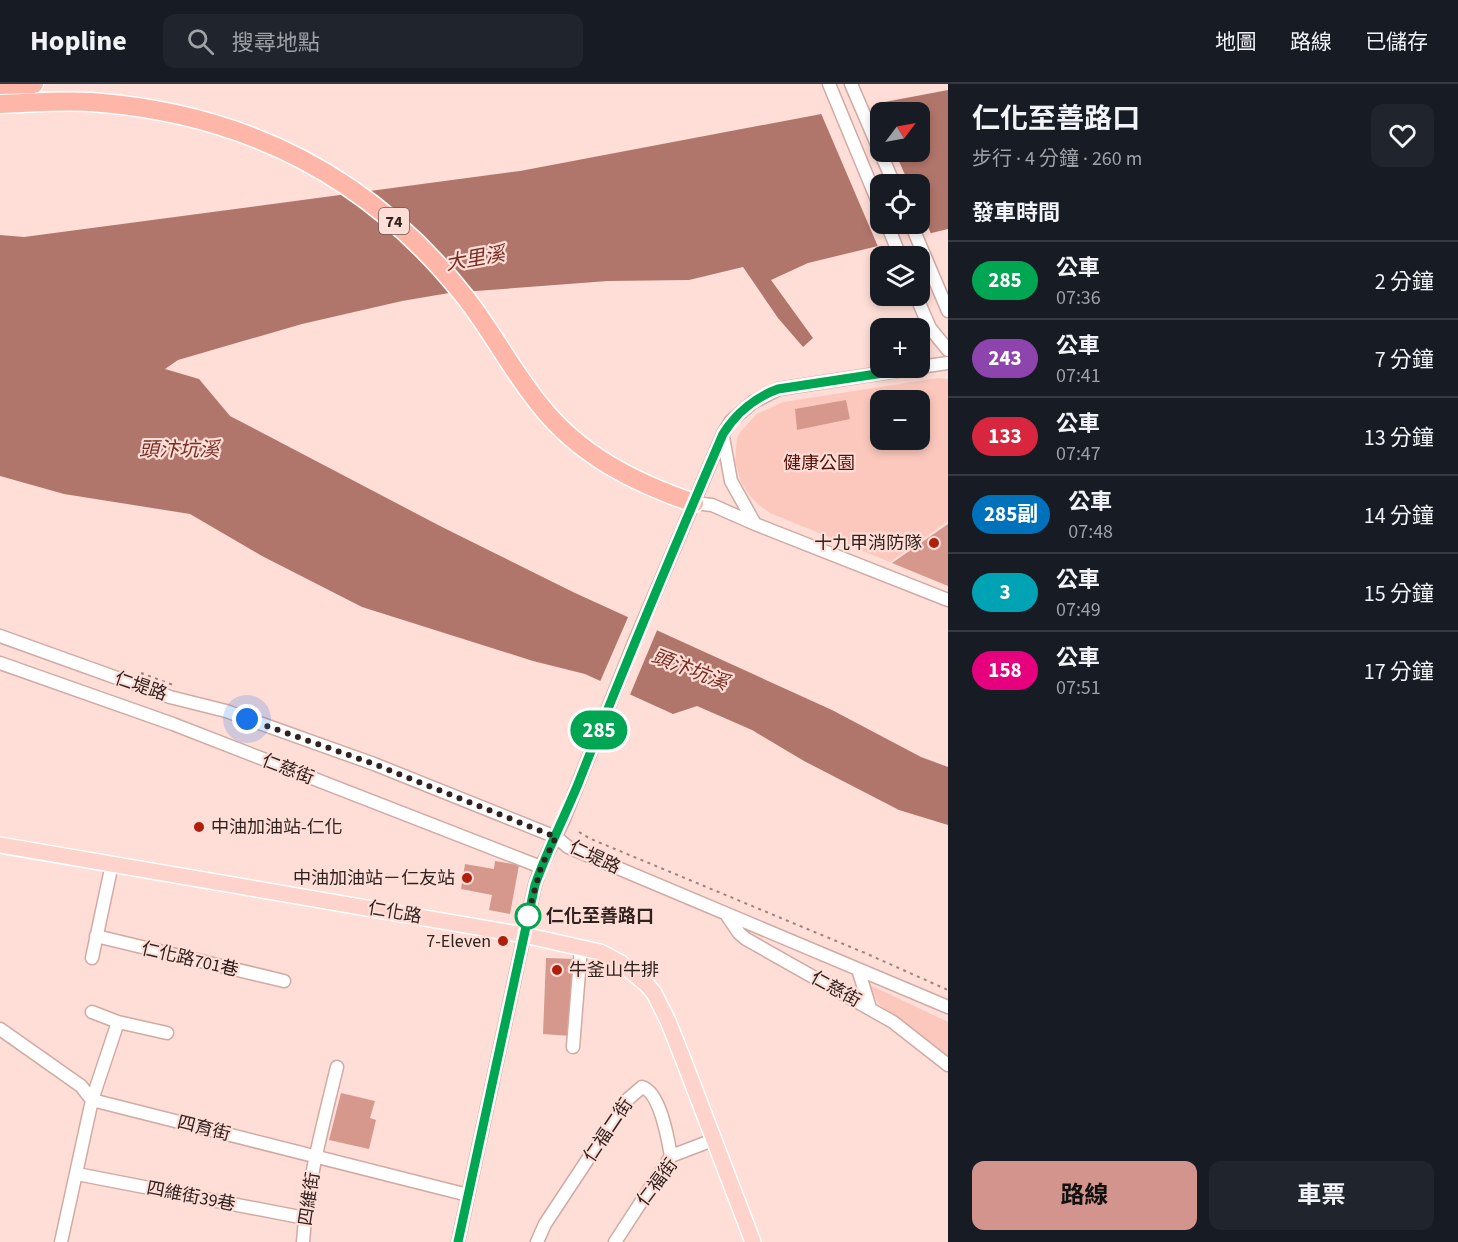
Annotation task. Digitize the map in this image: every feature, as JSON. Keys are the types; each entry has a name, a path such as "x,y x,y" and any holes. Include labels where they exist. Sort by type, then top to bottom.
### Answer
{"highway":[{"path":"0,85 34,84"},
{"name":"74","path":"0,104 91,102 170,113 248,135 311,164 372,203 428,253 467,299 540,405 571,439 610,466 694,503"}],"main road":[{"name":"仁化路","path":"0,845 524,935 600,952 621,963 654,993 668,1021 753,1242"}],"street":[{"path":"829,84 870,183"},
{"path":"850,84 890,174"},
{"path":"915,234 948,311"},
{"path":"920,306 930,328 946,347"},
{"path":"930,365 948,363"},
{"path":"458,1242 524,935 541,867 556,837 634,643 723,434 741,411 763,395 778,389 870,374"},
{"path":"723,434 731,481 755,524"},
{"path":"694,503 712,505 948,600"},
{"name":"仁堤路","path":"0,636 170,696 226,711 374,764 556,837 568,847 948,1007"},
{"name":"仁慈街","path":"0,663 173,724 541,867"},
{"path":"92,958 112,864"},
{"name":"仁慈街","path":"726,914 746,939 893,1022 948,1065"},
{"name":"仁化路701巷","path":"96,936 284,981"},
{"path":"573,1047 581,947"},
{"path":"858,969 870,1008"},
{"path":"92,1012 118,1022 167,1032"},
{"path":"60,1242 92,1100 118,1022"},
{"path":"0,1029 81,1086 92,1100"},
{"path":"316,1156 337,1067"},
{"name":"仁福二街","path":"537,1242 545,1224 627,1100 642,1087 651,1092 666,1128 671,1156"},
{"name":"四育街","path":"92,1100 468,1195"},
{"name":"仁福街","path":"615,1242 671,1156 713,1140"},
{"name":"四維街","path":"303,1242 316,1156"},
{"name":"四維街39巷","path":"77,1174 305,1218"}],"path":[{"path":"579,832 948,990"}],"green space":[{"name":"健康公園","path":"938,378 948,379 948,521 890,562 770,513 750,496 741,482 735,462 737,438 757,414 783,402"},
{"path":"870,985 948,1022 948,1059 883,1008 875,998"}],"water":[{"path":"948,90 948,229 930,233 930,174 870,174 870,234 927,234 870,246 870,248 808,263 771,280 813,338 803,347 778,318 743,267 689,280 608,281 449,293 402,301 302,324 178,360 165,369 199,379 230,416 442,527 575,593 832,710 921,757 948,767 948,825 899,810 804,761 752,730 697,706 673,714 585,674 533,661 362,607 262,556 190,514 64,494 0,476 0,235 24,237 520,171 870,105 870,162 930,162 930,102 885,102"}],"pier":[{"path":"874,101 870,102 870,162 899,162 905,174 870,174 870,228 820,111"},
{"path":"930,232 932,236 891,246 878,246 873,234 930,234"},
{"path":"629,615 658,628 629,697 599,684"}],"building":[{"path":"846,400 850,419 797,430 795,409"},
{"name":"十九甲消防隊","path":"948,524 948,586 892,563"},
{"path":"495,861 519,865 510,914 489,910 492,895 461,889 465,864 494,869"},
{"path":"546,958 574,959 571,1036 543,1034"},
{"path":"341,1093 375,1101 370,1118 376,1120 369,1149 329,1140"}],"bus line":[{"name":"285","path":"458,1242 535,885 723,434 741,411 763,395 778,389 870,375"}],"place":[{"name":"十九甲消防隊","path":"934,543"},
{"name":"中油加油站-仁化","path":"199,827"},
{"name":"中油加油站－仁友站","path":"467,878"},
{"name":"仁化至善路口","path":"528,916"},
{"name":"7-Eleven","path":"503,941"},
{"name":"牛釜山牛排","path":"557,970"}],"route":[{"path":"247,719 374,764 556,837 541,867 527,918 528,916"}],"water label":[{"name":"大里溪","path":"475,258"},
{"name":"頭汴坑溪","path":"179,449"},
{"name":"頭汴坑溪","path":"690,669"}]}
